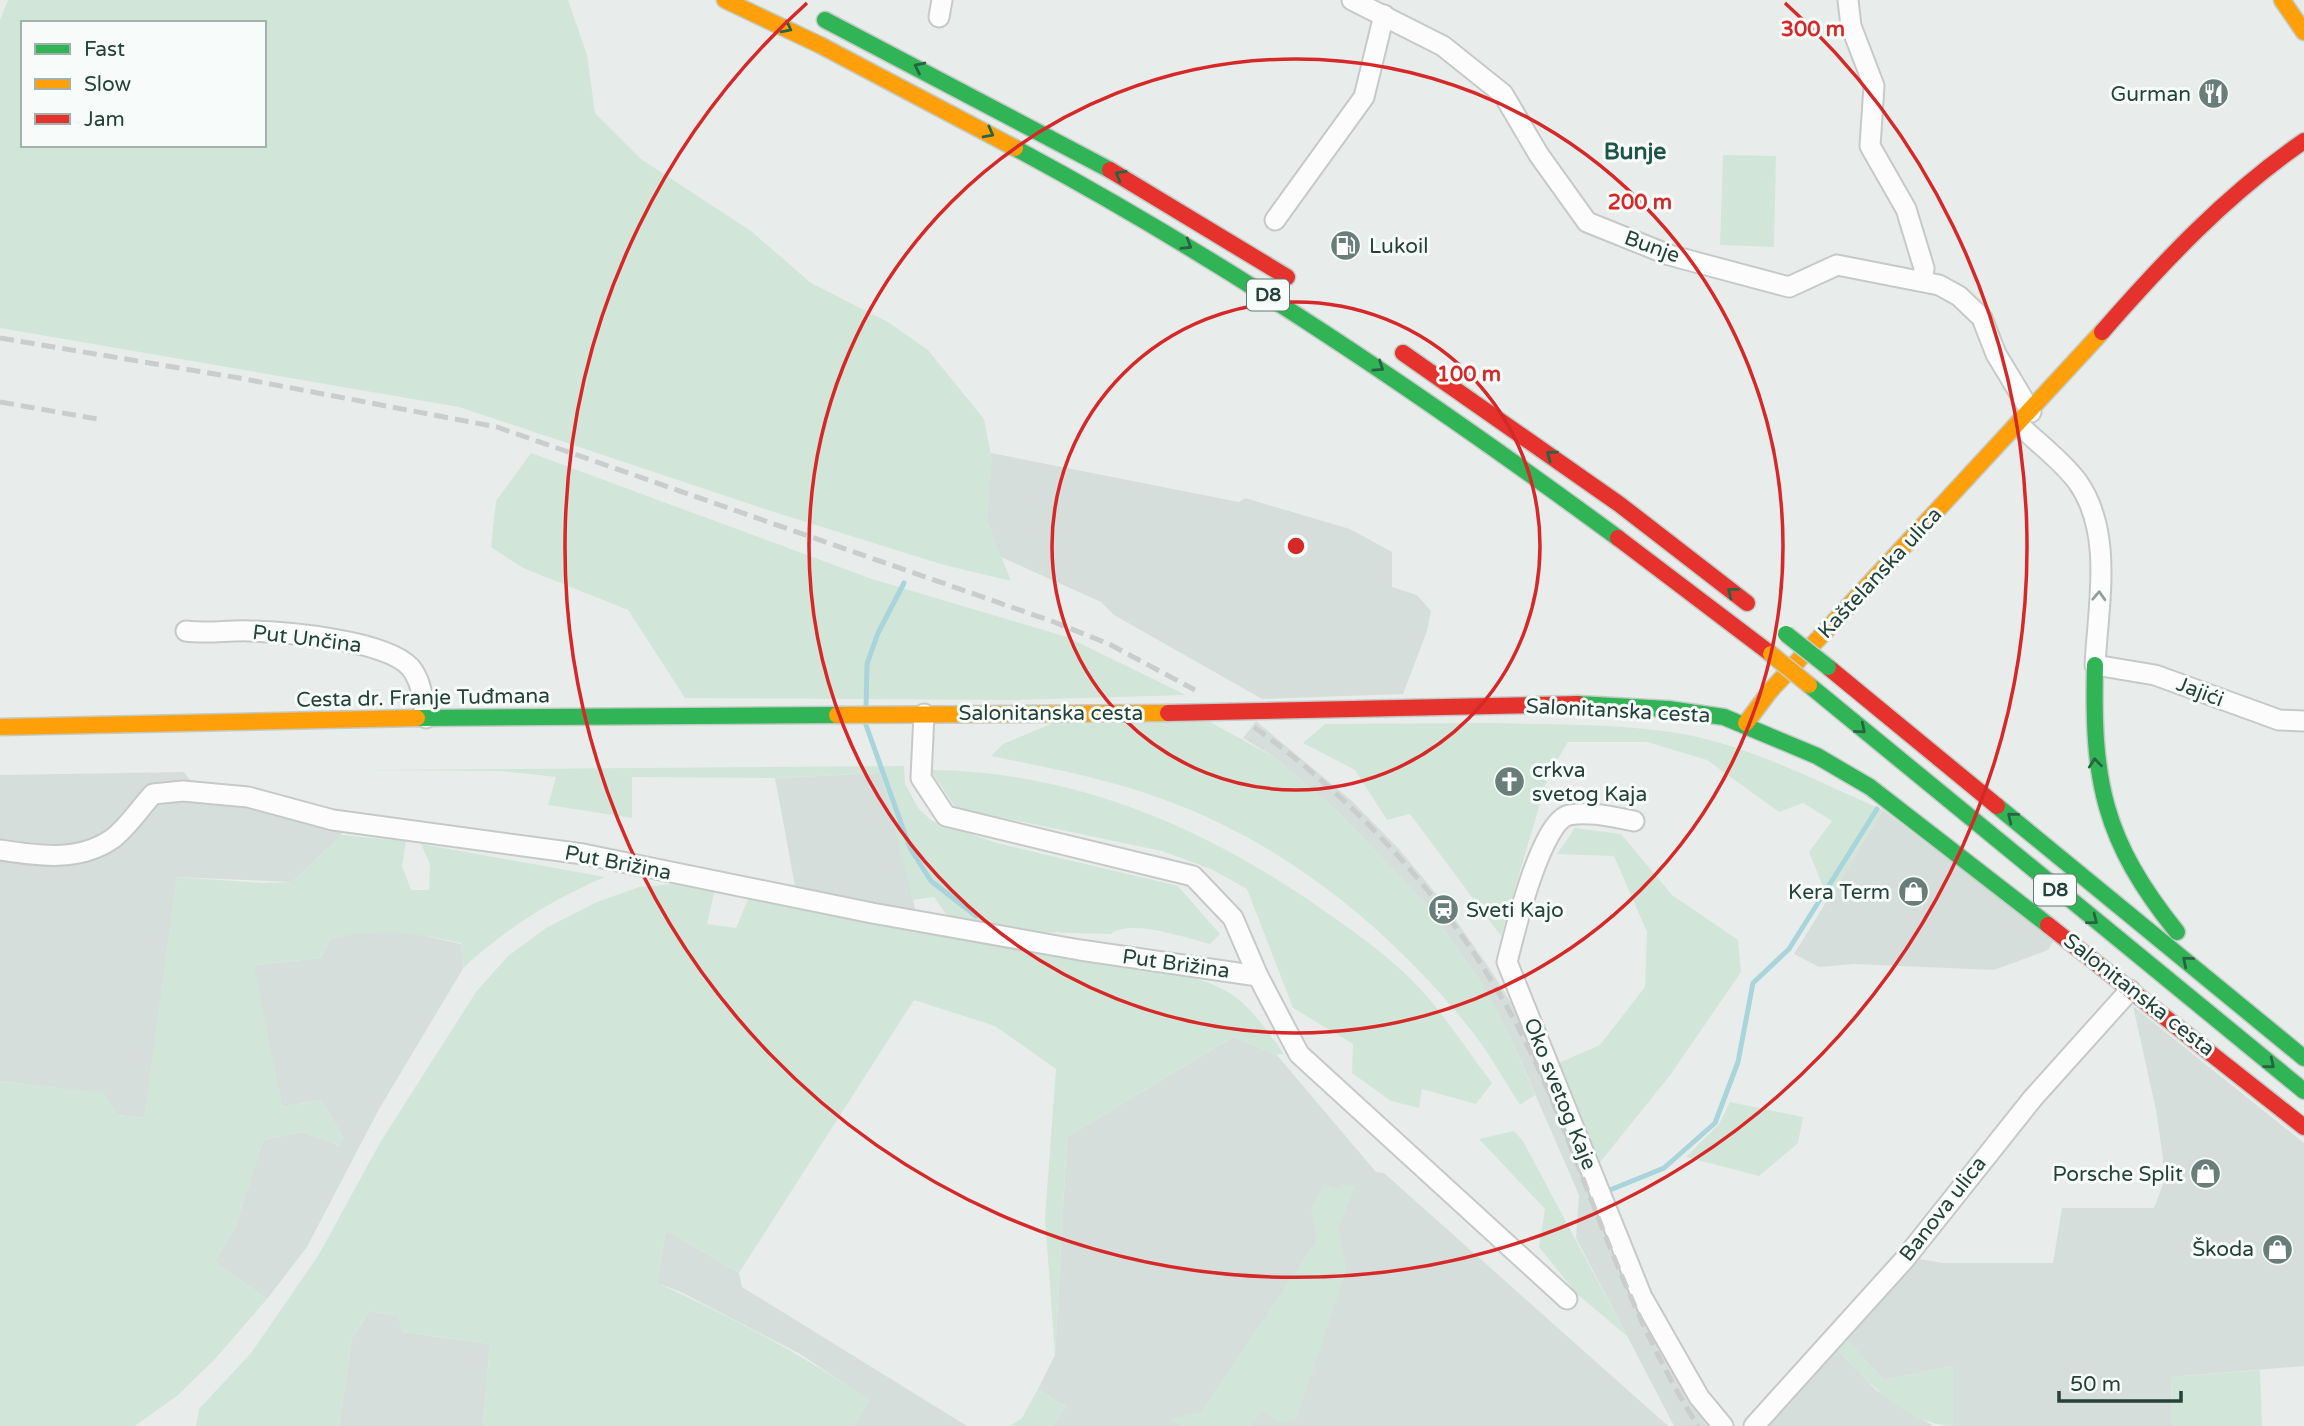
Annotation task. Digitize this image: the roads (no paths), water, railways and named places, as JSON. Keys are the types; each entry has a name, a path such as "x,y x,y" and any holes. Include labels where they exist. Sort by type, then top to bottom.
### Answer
{"main road":[{"name":"D8","path":"725,0 775,22 953,114 1100,194 1234,274 1502,452 1771,654 2304,1091"},
{"path":"2282,0 2304,32"},
{"name":"D8","path":"811,13 964,89 1102,165 1298,284"},
{"name":"Kaštelanska ulica","path":"1746,723 1770,691 2025,419 2195,229 2263,168 2304,141"},
{"name":"D8","path":"1387,342 1609,497 1828,667 2304,1058"},
{"path":"2095,664 2092,728 2095,765 2099,796 2116,843 2143,889 2176,931 2234,983 2240,1005"},
{"name":"Salonitanska cesta","path":"890,714 1170,713 1573,704 1703,713 1746,723 1817,756 1870,787 2304,1127"},
{"name":"Cesta dr. Franje Tuđmana","path":"0,727 426,718 890,714"}],"street":[{"name":"Bunje","path":"1352,0 1443,46 1503,94 1539,155 1587,222 1669,255 1788,287 1837,265 1923,280 1959,296 1982,318 2025,419"},
{"path":"1848,0 1851,26 1874,86 1870,146 1906,209 1924,268 1923,280"},
{"path":"1275,220 1364,97 1384,15"},
{"path":"2025,419 2078,482 2093,513 2100,564 2095,664"},
{"name":"Put Unčina","path":"186,631 249,630 315,636 374,648 410,666 421,687 426,718"},
{"name":"Jajići","path":"2095,664 2155,675 2278,720 2304,721"},
{"path":"924,714 921,778 946,816 1193,876 1234,918 1258,976 1299,1054 1567,1298"},
{"name":"Put Brižina","path":"0,850 28,854 84,855 114,838 153,794 183,790 248,797 333,820 583,854 898,917 1080,950 1258,976"},
{"name":"Oko svetog Kaje","path":"1634,821 1590,814 1566,815 1550,830 1515,927 1507,962 1642,1297 1699,1397 1723,1426"},
{"name":"Banova ulica","path":"1754,1426 1904,1260 2033,1098 2130,990"}],"waterway":[{"path":"866,708 867,664 878,633 904,583"},
{"path":"866,725 910,848 931,881 976,916"},
{"path":"1610,1190 1664,1168 1715,1123 1738,1062 1753,983 1789,949 1877,809"}],"railway":[{"path":"0,338 239,378 497,427 1054,622 1109,644 1195,690"},
{"path":"0,402 103,420"},
{"path":"1254,727 1346,802 1388,844 1427,889 1463,937 1495,987 1524,1039 1549,1093 1634,1305 1653,1346 1698,1426"}],"place":[{"name":"Gurman","path":"2214,94"},
{"name":"Lukoil","path":"1346,246"},
{"name":"crkva svetog Kaja","path":"1509,782"},
{"name":"Kera Term","path":"1913,892"},
{"name":"Sveti Kajo","path":"1443,910"},
{"name":"Porsche Split","path":"2206,1174"},
{"name":"Škoda","path":"2277,1249"}],"district":[{"name":"Bunje","path":"1635,152"}]}
